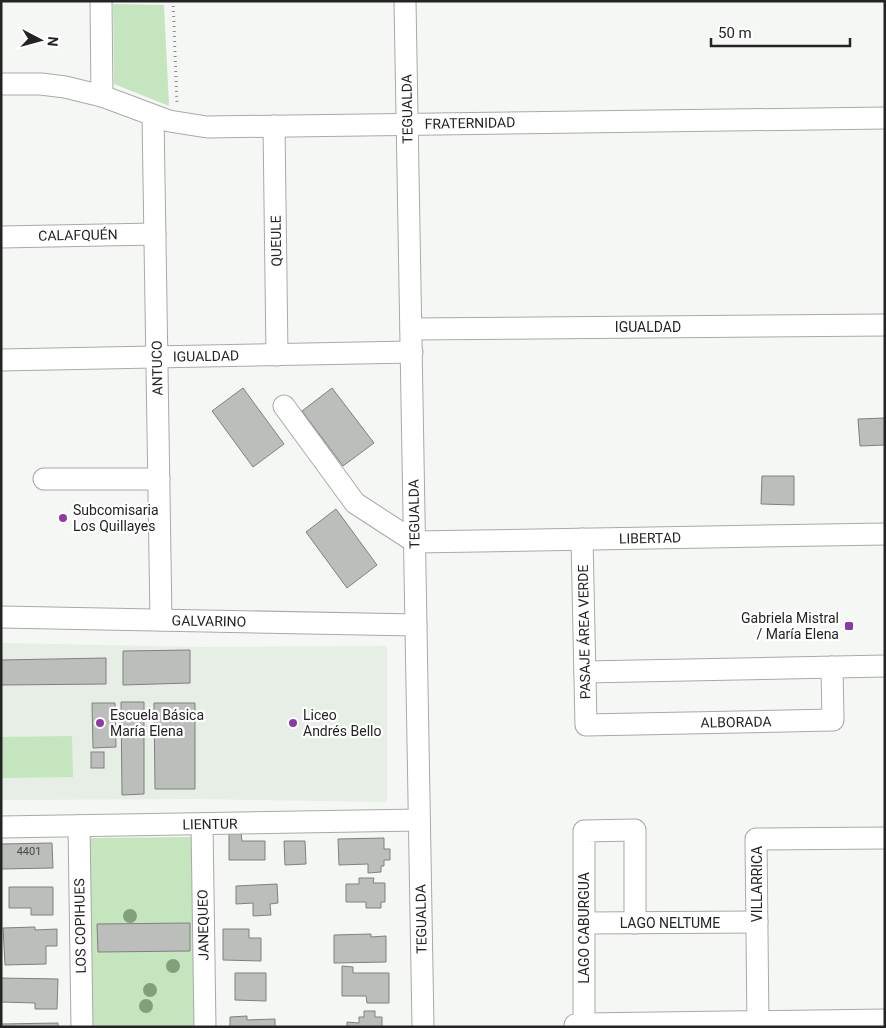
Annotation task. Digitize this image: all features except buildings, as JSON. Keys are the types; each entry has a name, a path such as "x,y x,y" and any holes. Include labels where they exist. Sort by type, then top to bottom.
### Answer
{"street":[{"path":"101,1 102,96"},
{"name":"TEGUALDA","path":"405,1 423,1027"},
{"name":"FRATERNIDAD","path":"1,84 64,86 102,96 152,116 178,123 207,127 885,118"},
{"name":"ANTUCO","path":"152,116 161,620"},
{"name":"QUEULE","path":"274,126 277,355"},
{"name":"CALAFQUÉN","path":"1,237 155,234"},
{"name":"IGUALDAD","path":"411,329 885,325"},
{"name":"IGUALDAD","path":"1,360 412,352"},
{"path":"284,406 355,503 415,542"},
{"path":"44,479 159,479"},
{"name":"LIBERTAD","path":"415,542 885,534"},
{"name":"PASAJE ÁREA VERDE","path":"582,539 586,725"},
{"name":"GALVARINO","path":"1,617 416,625"},
{"path":"585,672 885,666"},
{"name":"ALBORADA","path":"586,725 833,720 832,667"},
{"name":"LIENTUR","path":"1,827 419,820"},
{"name":"JANEQUEO","path":"202,824 205,1027"},
{"name":"LOS COPIHUES","path":"78,826 82,1027"},
{"name":"LAGO CABURGUA","path":"580,1026 584,923 584,831 635,830 636,923"},
{"name":"VILLARRICA","path":"758,1024 756,839 885,838"},
{"name":"LAGO NELTUME","path":"584,923 757,922"},
{"path":"580,1026 758,1024 885,1020"}],"path":[{"path":"172,1 178,123"}],"shaded area":[{"path":"1,643 200,647 387,646 387,802 198,799 1,800"}],"green space":[{"path":"113,4 164,5 169,106 114,84"},
{"path":"72,736 73,777 1,778 1,737"},
{"path":"193,837 195,1027 90,1027 88,838"}],"place":[{"name":"Subcomisaria Los Quillayes","path":"63,518"},
{"name":"Gabriela Mistral / María Elena","path":"849,626"},
{"name":"Escuela Básica María Elena","path":"100,723"},
{"name":"Liceo Andrés Bello","path":"293,723"}]}
